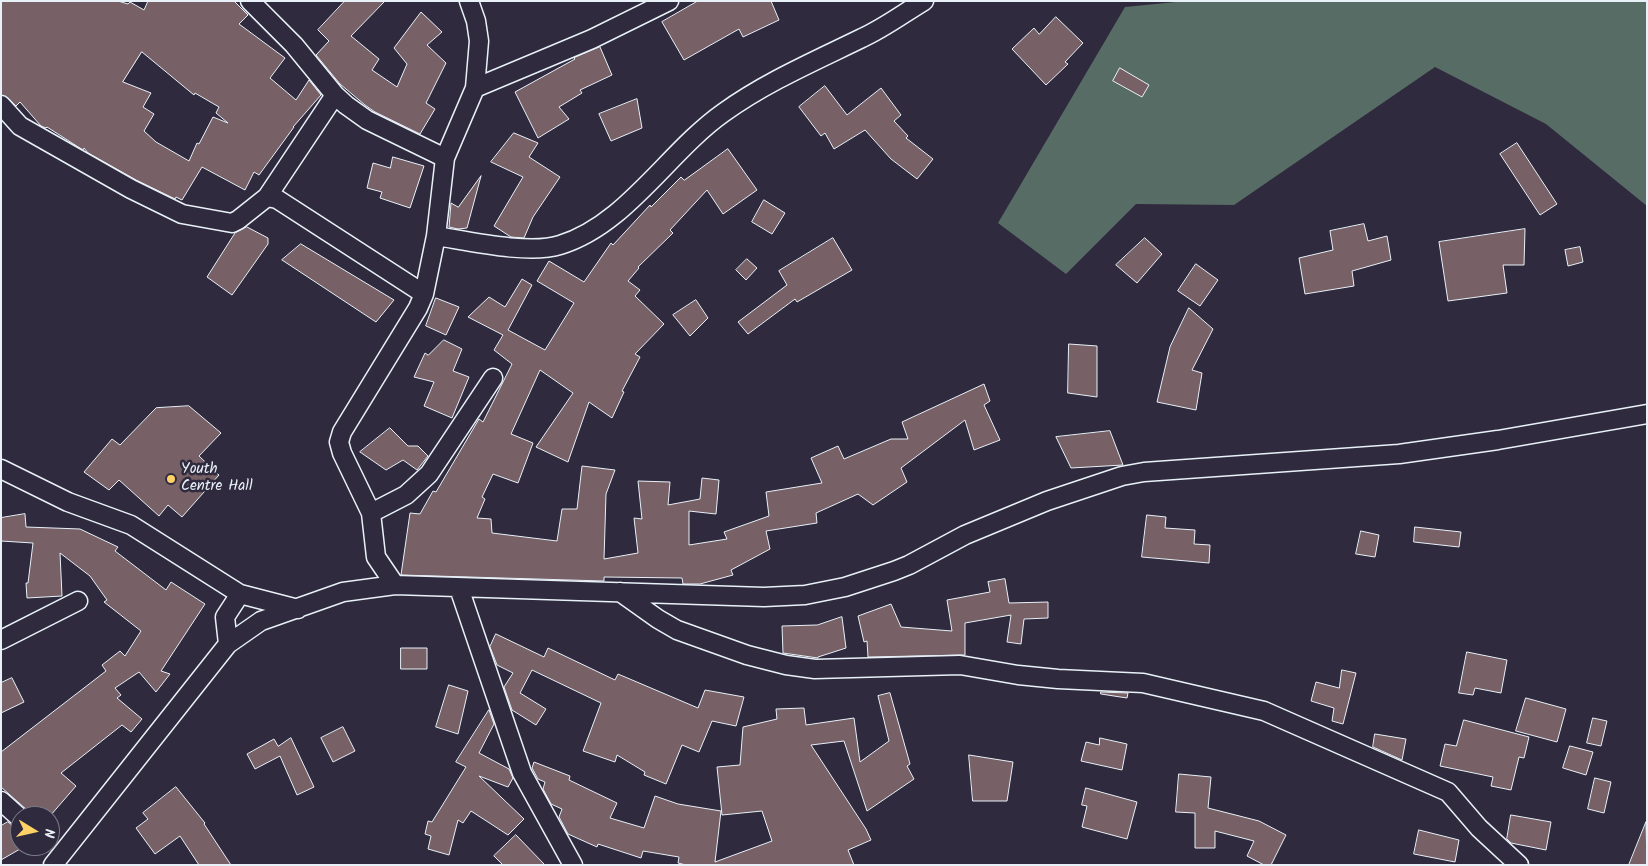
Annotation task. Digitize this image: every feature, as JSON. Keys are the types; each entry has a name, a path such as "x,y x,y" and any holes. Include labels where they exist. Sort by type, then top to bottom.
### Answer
{"street":[{"path":"250,1 294,45 335,95 367,120 445,158"},
{"path":"395,585 376,557 371,513 342,453 339,442 342,432 418,308 424,294 436,236 445,158 475,88 479,41 470,1"},
{"path":"475,88 592,39 669,1"},
{"path":"436,236 526,248 558,246 593,230 637,194 709,123 798,68 865,37 924,1"},
{"path":"1,105 20,126 131,189 182,214 232,223 267,198 335,95"},
{"path":"267,198 277,199 424,294"},
{"path":"371,513 406,495 429,474 494,378"},
{"path":"60,849 228,644 261,621 343,592 395,585 764,597 805,595 845,587 894,571 965,535 1047,502 1122,476 1144,472 1399,454 1498,440 1647,414"},
{"path":"1,469 68,502 131,525 240,594 298,609"},
{"path":"459,588 522,773 573,865"},
{"path":"620,592 658,619 678,630 747,655 786,665 815,668 960,665 1034,676 1143,683 1264,711 1448,792 1479,828 1520,865"},
{"path":"228,644 225,617 240,594"},
{"path":"1,640 78,601"}],"green space":[{"path":"1186,1 1647,1 1647,206 1546,124 1435,67 1234,205 1136,204 1066,274 998,223 1125,7"}],"building":[{"path":"1,1 118,1 128,4 130,2 144,10 148,1 234,1 248,15 239,24 285,58 270,78 296,100 309,80 321,95 293,127 259,175 254,172 245,190 202,167 182,200 176,197 175,199 136,180 88,153 84,148 83,150 47,127 41,126 20,102 16,106 8,98 1,95","holes":["142,52 194,95 195,93 219,107 216,113 228,123 213,117 199,144 197,143 189,161 156,142 144,131 154,114 143,107 151,93 123,82"]},
{"path":"345,1 385,1 351,36 379,59 372,70 397,87 407,64 394,48 421,12 442,32 427,45 446,63 426,103 435,109 420,134 375,112 365,105 340,84 316,55 329,41 318,30"},
{"path":"698,1 771,1 779,20 743,37 739,29 684,60 662,22"},
{"path":"1056,17 1083,43 1065,62 1068,64 1046,85 1012,49 1034,28 1039,34"},
{"path":"600,47 612,75 580,90 582,93 559,107 569,119 538,138 515,92 574,58"},
{"path":"1120,68 1149,85 1142,97 1113,81"},
{"path":"825,86 847,115 881,88 901,115 894,121 908,136 906,138 933,159 917,179 891,159 865,130 834,149 825,133 821,136 799,107"},
{"path":"637,99 642,128 611,141 599,114"},
{"path":"514,133 538,143 529,157 560,177 533,217 524,238 511,237 494,226 523,177 491,162"},
{"path":"1517,143 1557,204 1540,215 1500,154"},
{"path":"728,149 757,190 723,214 707,190 670,230 673,233 638,267 628,281 640,290 635,296 664,324 635,354 640,357 622,391 624,392 612,418 589,402 568,462 536,447 573,393 540,370 511,434 533,443 518,483 493,474 482,497 485,499 477,518 491,519 492,533 557,541 562,509 577,509 582,466 615,470 606,494 604,559 638,553 634,518 642,519 638,481 670,482 668,505 700,499 702,478 719,480 716,514 689,511 689,545 727,539 724,532 769,516 766,492 822,483 811,458 838,446 844,459 891,439 908,439 902,422 984,384 990,401 984,405 1000,440 974,450 965,420 901,468 907,482 873,505 858,494 816,513 817,523 766,531 770,549 731,570 733,575 700,584 683,584 682,578 604,577 604,581 401,575 410,513 420,514 433,491 436,492 479,419 483,422 512,364 494,350 503,335 468,317 489,297 505,307 522,279 532,285 508,330 545,350 574,303 537,281 549,261 584,282 611,243 613,245 650,205 651,207 681,177 684,180"},
{"path":"393,157 424,166 410,208 380,198 382,192 367,188 373,163 390,168"},
{"path":"481,176 467,228 449,227 451,203 458,207"},
{"path":"764,200 785,213 772,234 752,222"},
{"path":"1364,224 1368,241 1387,236 1391,260 1352,271 1354,286 1305,294 1299,258 1333,250 1330,231"},
{"path":"247,227 268,238 268,244 232,295 207,277 235,233"},
{"path":"1525,229 1524,265 1503,265 1507,293 1448,301 1439,242"},
{"path":"833,238 852,270 797,302 795,299 748,334 738,322 787,285 779,271"},
{"path":"1145,238 1162,254 1137,283 1116,265"},
{"path":"301,244 394,300 376,322 282,260"},
{"path":"1580,247 1583,262 1568,266 1565,250"},
{"path":"747,259 757,268 746,280 736,270"},
{"path":"1196,264 1218,280 1200,306 1178,291"},
{"path":"436,298 459,307 446,335 426,326"},
{"path":"696,300 708,318 690,336 673,315"},
{"path":"1189,308 1213,329 1192,370 1202,373 1196,410 1157,402 1170,347"},
{"path":"444,340 462,349 453,371 469,377 452,418 424,406 434,382 414,377 425,353 428,355"},
{"path":"1069,344 1097,346 1097,397 1068,393"},
{"path":"189,406 221,433 199,456 219,475 182,517 168,505 159,516 119,480 109,490 84,472 112,439 120,445 156,408"},
{"path":"390,428 408,446 418,446 428,456 417,470 403,460 386,470 360,452"},
{"path":"1110,431 1123,465 1071,468 1056,437"},
{"path":"25,514 26,527 80,529 118,547 115,551 166,590 171,582 205,604 161,671 170,674 156,692 139,672 115,688 121,695 117,698 142,719 131,732 122,725 61,773 76,786 59,806 22,806 1,787 1,752 106,671 102,665 120,651 125,656 141,631 104,602 107,600 90,576 60,553 62,596 27,598 26,583 28,583 33,543 1,541 1,518"},
{"path":"1147,515 1166,517 1165,528 1195,530 1194,544 1210,545 1209,563 1142,557"},
{"path":"1415,527 1461,532 1459,547 1414,542"},
{"path":"1361,531 1379,535 1375,557 1356,554"},
{"path":"1005,579 1009,603 1048,602 1048,618 1024,619 1021,644 1007,642 1011,615 965,623 965,655 868,657 867,641 864,642 858,616 891,604 901,627 952,631 947,600 990,592 988,582"},
{"path":"842,617 846,648 818,658 783,653 782,626 817,625"},
{"path":"496,634 544,657 548,648 615,680 618,674 698,708 705,690 744,697 736,726 712,721 699,752 682,745 666,784 644,775 645,772 617,755 615,762 583,751 601,703 532,670 520,693 546,709 536,725 512,710 504,687 513,673 497,665 490,647"},
{"path":"401,648 427,648 427,669 401,669"},
{"path":"1467,652 1507,660 1501,693 1475,688 1473,695 1459,693"},
{"path":"1342,670 1356,673 1343,724 1332,721 1334,708 1311,701 1316,682 1339,688"},
{"path":"12,678 24,702 1,713 1,683"},
{"path":"449,685 468,691 458,734 436,727"},
{"path":"1101,692 1128,693 1127,698 1101,694"},
{"path":"890,693 910,764 907,766 914,779 867,811 844,741 811,745 866,829 871,840 848,850 854,865 686,865 678,863 679,857 643,851 641,858 598,844 597,847 568,834 559,817 562,809 551,804 543,789 545,782 538,779 532,768 534,762 570,776 569,780 617,803 610,818 644,828 655,796 678,804 721,811 715,862 772,841 762,811 722,815 717,767 740,765 743,727 777,719 776,709 804,708 806,725 854,718 860,762 889,741 878,696"},
{"path":"1526,698 1566,709 1557,742 1516,731"},
{"path":"489,710 494,724 479,753 509,769 513,778 508,787 479,776 524,819 508,835 471,811 463,823 458,820 449,855 428,849 431,836 425,834 428,821 432,822 466,767 456,762"},
{"path":"1593,718 1607,721 1601,746 1587,743"},
{"path":"1464,720 1529,737 1524,758 1519,757 1511,790 1491,786 1493,777 1440,766 1445,744 1456,746"},
{"path":"343,727 355,751 333,762 321,738"},
{"path":"1375,734 1406,739 1402,760 1373,747"},
{"path":"291,738 314,787 297,795 280,756 255,769 247,754 274,739 278,746"},
{"path":"1100,738 1127,744 1122,770 1081,761 1086,742 1099,745"},
{"path":"1570,746 1593,752 1586,775 1563,768"},
{"path":"969,755 1013,762 1007,801 973,801"},
{"path":"1179,774 1211,777 1208,808 1259,821 1286,835 1271,865 1264,865 1247,856 1254,841 1215,831 1215,848 1195,848 1195,813 1176,812"},
{"path":"1595,778 1611,782 1604,813 1588,809"},
{"path":"176,787 205,823 231,865 199,865 180,836 155,854 136,828 148,819 143,813"},
{"path":"1086,788 1137,802 1127,839 1082,827 1087,806 1082,805"},
{"path":"1511,815 1551,822 1546,850 1511,843 1507,839"},
{"path":"8,822 10,824 10,855 1,860 1,826"},
{"path":"1646,822 1647,865 1629,865"},
{"path":"1419,830 1459,840 1455,862 1414,854"},
{"path":"516,835 545,865 503,865 494,856"}],"place":[{"name":"Youth Centre Hall","path":"171,479"}]}
